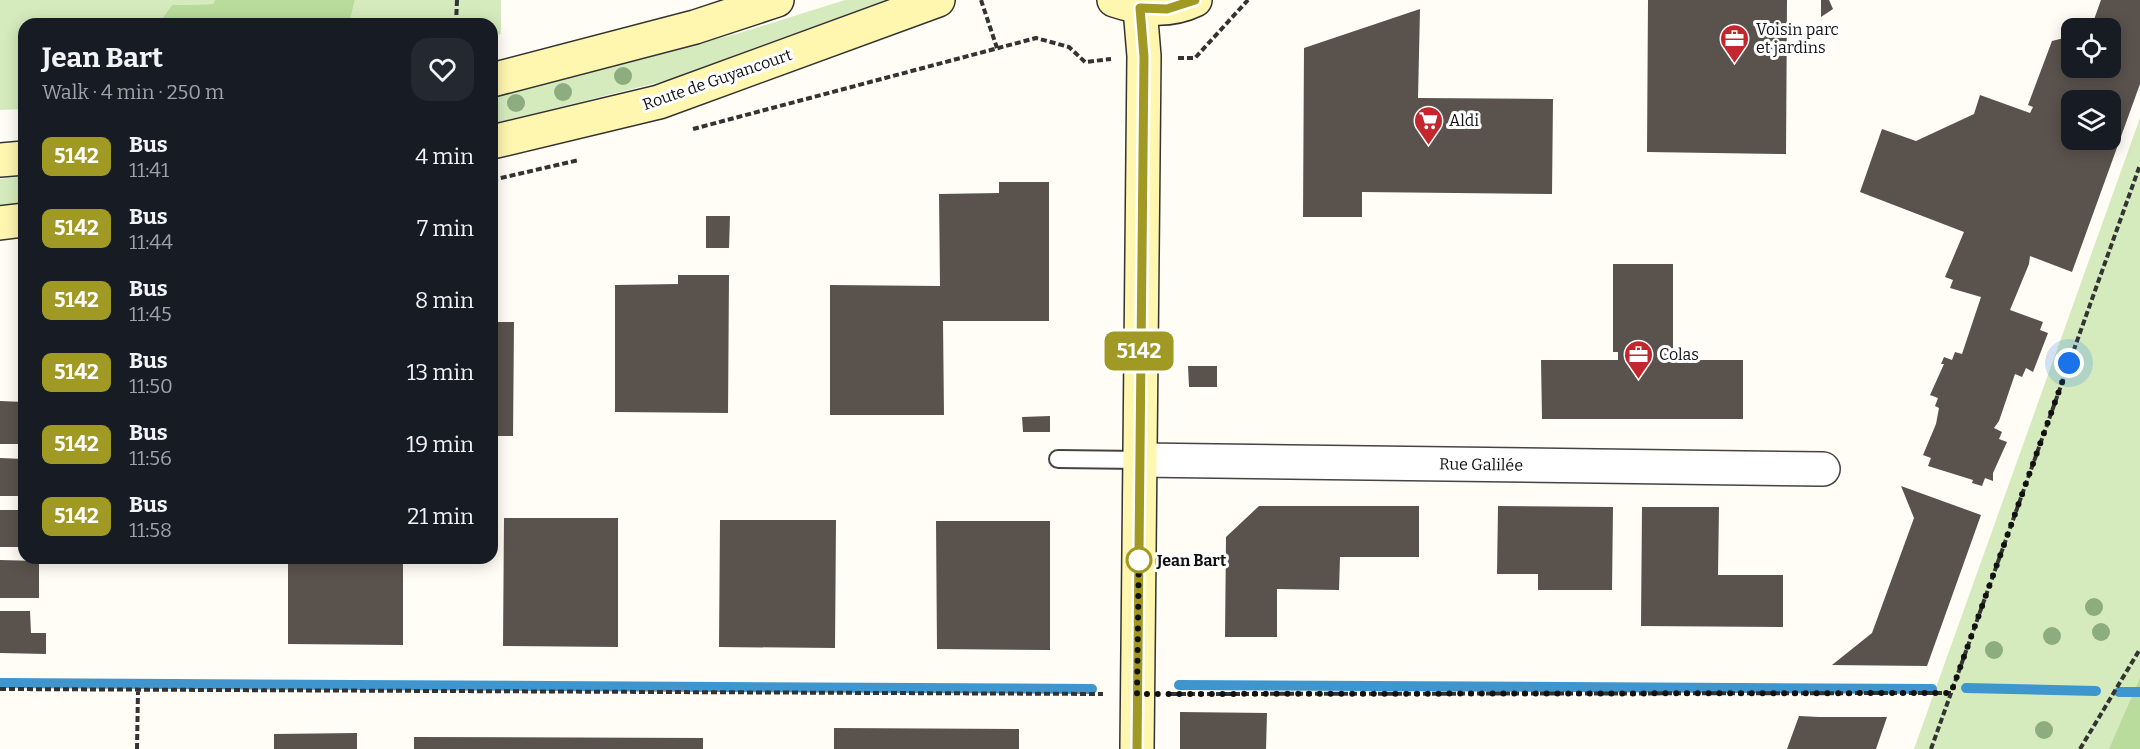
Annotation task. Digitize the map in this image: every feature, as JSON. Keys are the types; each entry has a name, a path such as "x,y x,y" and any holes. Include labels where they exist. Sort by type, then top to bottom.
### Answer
{"main road":[{"path":"498,78 695,27 777,0"},
{"name":"Route de Guyancourt","path":"498,141 659,102 938,0"},
{"path":"1137,749 1140,460 1138,399 1144,57 1127,4 1167,9 1195,0"},
{"path":"0,160 18,158"},
{"path":"0,223 18,221"}],"street":[{"name":"Rue Galilée","path":"1140,460 1823,469"}],"lane":[{"path":"1058,459 1140,460"}],"path":[{"path":"456,0 456,18"},
{"path":"688,131 997,48 981,0"},
{"path":"498,179 585,158"},
{"path":"1931,749 2140,165"},
{"path":"2080,749 2140,649"},
{"path":"0,689 1137,694 1951,693"},
{"path":"137,749 138,690"}],"green space":[{"path":"0,0 215,0 213,4 172,5 162,18 18,18 18,109 0,110"},
{"path":"215,0 355,0 350,18 162,18 172,5 213,4"},
{"path":"355,0 501,0 501,34 498,35 498,18 350,18"},
{"path":"845,0 886,0 664,81 498,122 498,94 736,34"},
{"path":"2140,118 2140,749 1914,749"},
{"path":"18,177 18,204 0,205 0,179"},
{"path":"2140,678 2140,749 2109,749"}],"building":[{"path":"1648,0 1787,0 1786,154 1647,152"},
{"path":"1821,0 1829,0 1833,9 1821,17"},
{"path":"2101,0 2140,0 2140,84 2121,137 2121,90 2061,90 2061,150 2116,150 2072,272 2030,256 2029,264 2010,310 2043,322 2040,330 2048,333 2033,372 2026,368 2022,377 2015,374 1999,421 1994,428 2002,432 1999,439 2007,442 1993,473 1993,481 1985,478 1982,486 1972,483 1973,480 1928,466 1931,458 1923,455 1936,424 1939,408 1935,406 1938,398 1930,395 1944,364 1941,364 1944,357 1952,360 1955,352 1962,354 1981,297 1950,288 1953,280 1945,277 1964,232 1860,192 1882,129 1916,141 1974,114 1980,95 2030,113 2033,107 2028,105 2052,41 2061,39 2061,78 2121,78 2121,18 2095,18"},
{"name":"Aldi","path":"1420,9 1418,98 1553,99 1552,194 1362,192 1362,217 1303,217 1304,48"},
{"path":"999,182 1049,182 1049,321 943,321 944,415 830,415 830,285 940,286 939,194 999,193"},
{"path":"706,216 730,216 729,248 706,248"},
{"path":"1613,264 1673,264 1673,352 1668,352 1668,360 1743,360 1743,419 1542,419 1541,360 1618,360 1618,352 1613,352"},
{"path":"678,275 729,275 728,413 615,412 615,285 678,284"},
{"path":"498,322 514,322 513,436 498,436"},
{"path":"1188,366 1217,366 1217,387 1189,387"},
{"path":"0,401 18,402 18,444 0,444"},
{"path":"1050,416 1050,432 1023,432 1022,417"},
{"path":"0,458 18,459 18,496 0,496"},
{"path":"1901,486 1981,515 1927,666 1832,665 1872,633 1914,518"},
{"path":"1259,506 1419,506 1419,557 1340,557 1339,590 1277,589 1277,637 1225,637 1226,537"},
{"path":"1498,506 1613,507 1612,590 1538,590 1538,574 1497,574"},
{"path":"1642,507 1719,507 1718,575 1783,575 1783,627 1641,626"},
{"path":"0,510 18,510 18,547 0,547"},
{"path":"504,518 618,518 618,647 503,646"},
{"path":"720,520 836,520 835,648 719,647"},
{"path":"936,521 1050,521 1050,650 937,649"},
{"path":"0,560 18,560 18,564 39,564 39,598 0,598"},
{"path":"288,564 403,564 403,645 288,644"},
{"path":"0,611 30,611 31,633 46,633 46,654 0,653"},
{"path":"1180,712 1267,713 1266,749 1180,749"},
{"path":"1799,716 1887,717 1876,749 1787,749"},
{"path":"834,728 1019,729 1019,749 834,749"},
{"path":"357,733 357,749 274,749 274,734"},
{"path":"414,737 703,738 703,749 414,749"}],"waterway":[{"path":"0,683 1092,689"},
{"path":"1179,685 1932,689"},
{"path":"1966,688 2096,691"},
{"path":"2119,692 2140,692"}],"bus line":[{"name":"5142","path":"1137,749 1140,482 1138,399 1144,57 1140,8 1167,9 1195,0"}],"place":[{"name":"Voisin parc et jardins","path":"1735,64"},
{"name":"Aldi","path":"1428,146"},
{"name":"Colas","path":"1638,380"},
{"name":"Jean Bart","path":"1139,560"}],"route":[{"path":"1139,560 1139,551 1137,694 1951,693 2069,363"}]}
